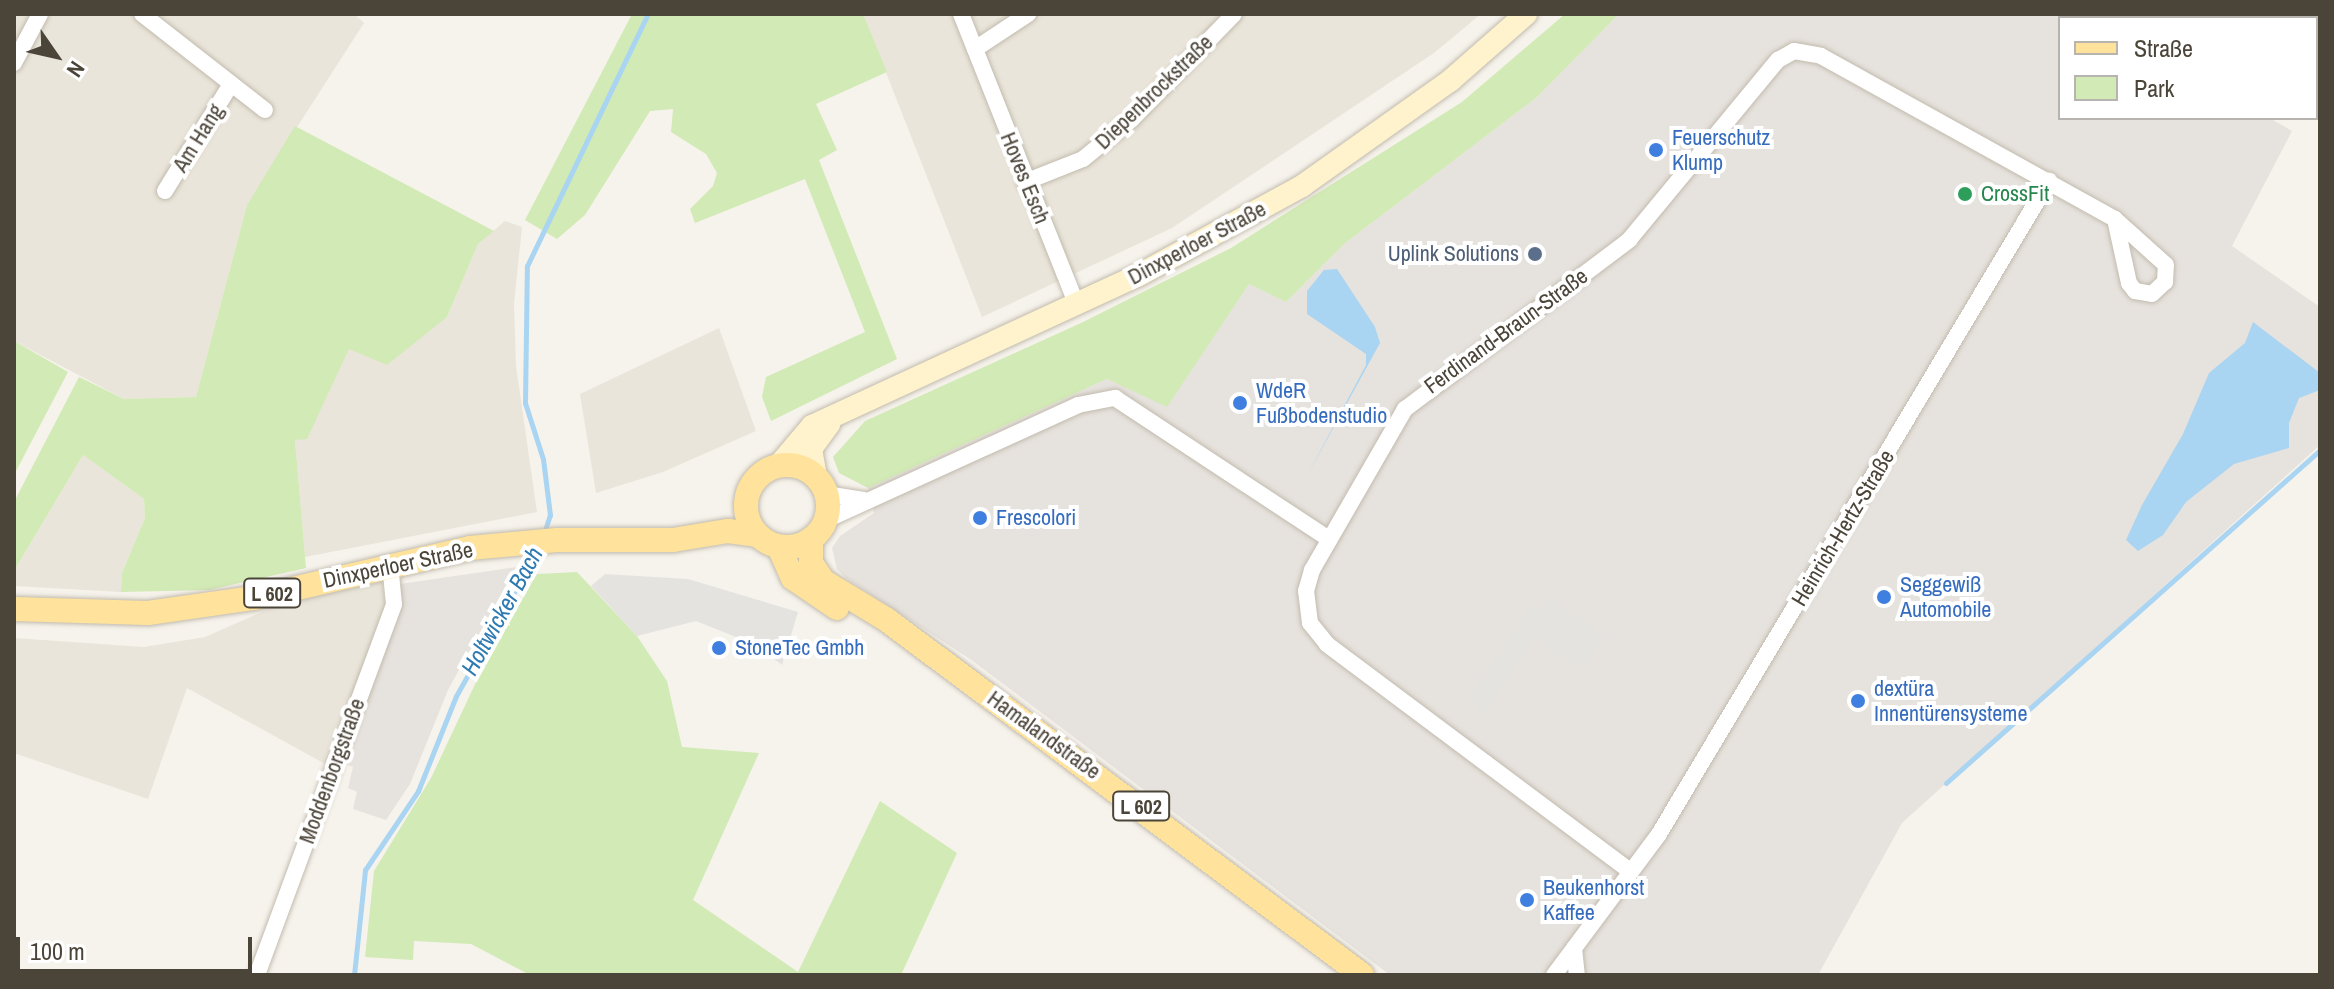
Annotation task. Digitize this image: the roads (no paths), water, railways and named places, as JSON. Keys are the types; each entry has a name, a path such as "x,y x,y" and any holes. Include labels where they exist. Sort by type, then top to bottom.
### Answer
{"main road":[{"name":"Dinxperloer Straße","path":"779,465 812,426 1077,305 1244,220 1345,158 1451,80 1526,14"},
{"name":"Dinxperloer Straße","path":"821,485 811,449 835,417"},
{"path":"779,465 793,465 821,485"},
{"name":"L 602","path":"745,502 753,482 779,465"},
{"name":"L 602","path":"818,530 821,485"},
{"name":"Dinxperloer Straße","path":"640,539 724,514 745,502"},
{"path":"745,502 757,535 779,547 818,530"},
{"name":"Hamalandstraße","path":"818,530 811,563 823,581 916,643 1362,975"},
{"name":"Dinxperloer Straße","path":"14,609 148,613 254,598 390,564 527,542 673,540 728,531 757,535"},
{"name":"Hamalandstraße","path":"779,547 793,578 805,589 881,632 916,643"}],"street":[{"path":"14,63 40,14"},
{"name":"Am Hang","path":"142,14 265,110"},
{"name":"Hoves Esch","path":"961,14 1025,182 1077,305"},
{"path":"975,49 1028,14"},
{"name":"Diepenbrockstraße","path":"1025,182 1083,159 1132,119 1234,14"},
{"name":"Ferdinand-Braun-Straße","path":"1329,539 1405,409 1629,240 1778,60 1802,49 2049,181"},
{"name":"Am Hang","path":"165,191 231,84"},
{"path":"2049,181 2115,219"},
{"name":"Heinrich-Hertz-Straße","path":"1554,975 1630,871 1728,720 2049,181"},
{"path":"818,530 874,499 1078,405 1115,398 1329,539 1306,591 1310,623 1318,634 1630,871"},
{"path":"821,485 848,501 874,499"},
{"name":"Moddenborgstraße","path":"257,975 394,604 390,564"},
{"path":"1574,948 1577,975"}],"water":[{"path":"1337,269 1375,327 1380,343 1308,474 1366,365 1366,354 1307,314 1307,291 1324,270"},
{"path":"2253,322 2320,373 2320,390 2299,398 2289,423 2289,448 2234,464 2186,502 2163,535 2138,551 2126,540 2142,505 2183,434 2209,373 2245,343"}],"waterway":[{"name":"Holtwicker Bach","path":"544,533 550,515 543,459 525,403 527,266 648,14"},
{"path":"1946,783 2320,450"},
{"name":"Holtwicker Bach","path":"354,975 365,870 418,791 456,696 538,550"}],"place":[{"name":"Feuerschutz Klump","path":"1656,150"},
{"name":"CrossFit","path":"1965,194"},
{"name":"Uplink Solutions","path":"1535,254"},
{"name":"WdeR Fußbodenstudio","path":"1240,403"},
{"name":"Frescolori","path":"980,518"},
{"name":"Seggewiß Automobile","path":"1884,597"},
{"name":"StoneTec Gmbh","path":"719,648"},
{"name":"dextüra Innentürensysteme","path":"1858,701"},
{"name":"Beukenhorst Kaffee","path":"1527,900"}]}
